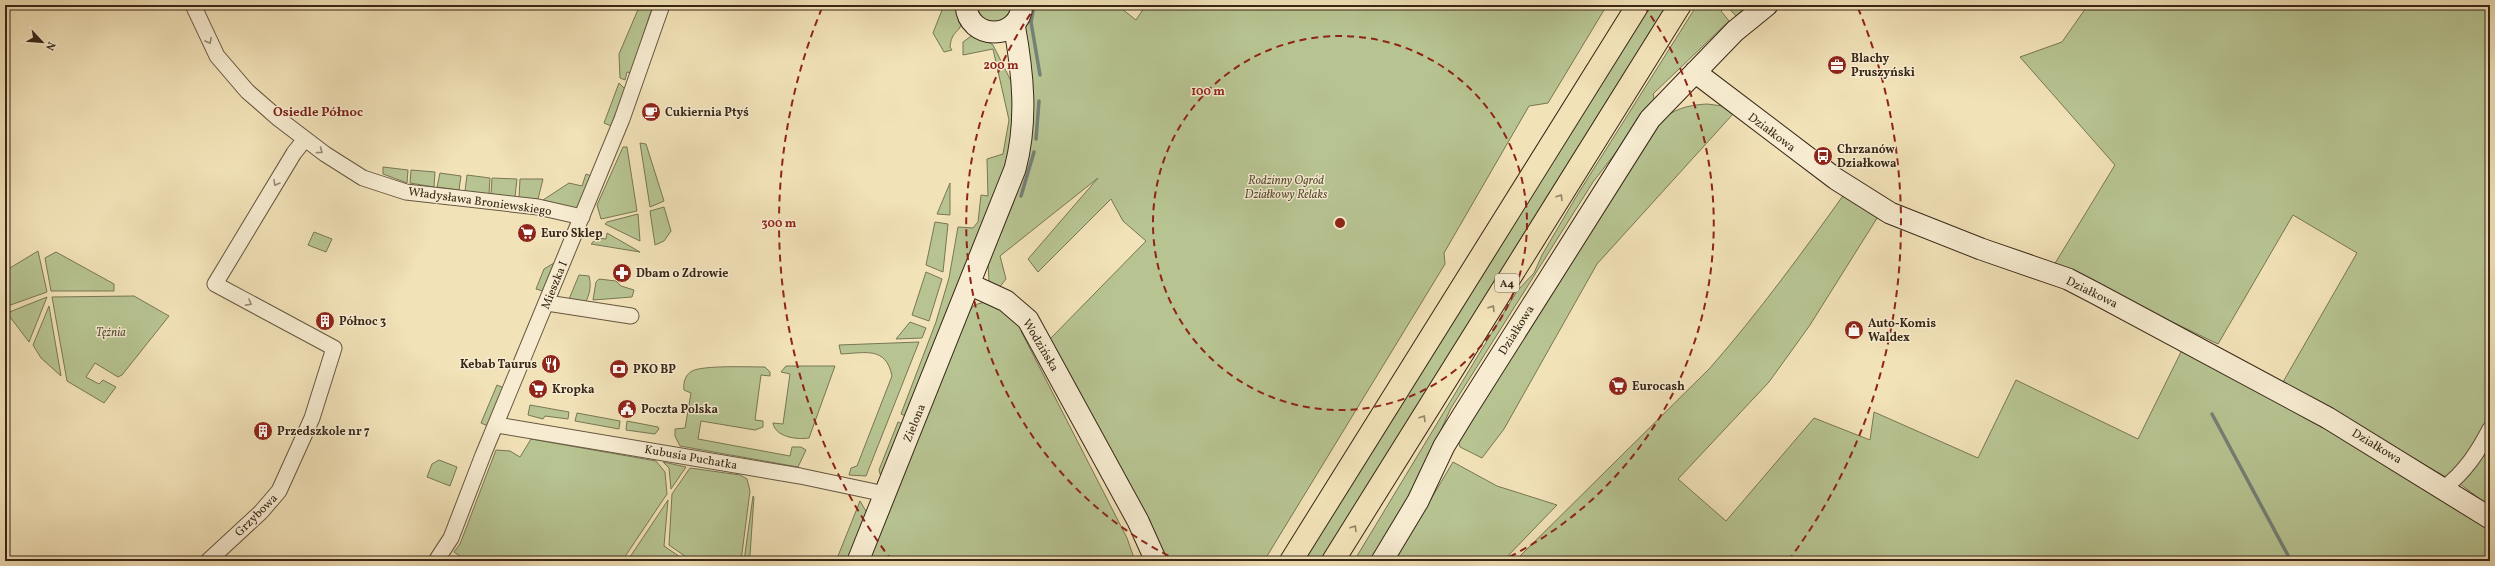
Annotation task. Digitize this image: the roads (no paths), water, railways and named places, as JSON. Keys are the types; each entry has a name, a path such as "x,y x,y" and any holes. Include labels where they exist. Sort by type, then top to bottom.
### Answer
{"highway":[{"path":"1290,561 1638,5"},
{"name":"A4","path":"1333,561 1680,5"}],"street":[{"name":"Władysława Broniewskiego","path":"194,5 208,40 230,72 257,100 305,139 363,178 406,192 538,207 582,217"},
{"name":"Mieszka I","path":"438,559 451,538 622,119 662,5"},
{"path":"966,5 968,14 973,24 983,31 995,33 1006,30 1014,24 1019,18 1022,5"},
{"name":"Działkowa","path":"1382,561 1418,501 1444,446 1612,177 1650,119 1736,31 1767,5"},
{"path":"969,284 1019,156 1024,114 1021,74 1014,24"},
{"path":"995,33 1021,74"},
{"name":"Działkowa","path":"1695,72 1813,163 1890,213 1974,246 2068,279 2328,418 2444,488 2490,518"},
{"name":"Grzybowa","path":"208,561 261,512 279,491 312,418 334,348 215,284 294,153 305,139"},
{"name":"Zielona","path":"858,561 969,284"},
{"name":"Wodzińska","path":"969,284 1006,301 1028,320 1138,521 1156,561"},
{"path":"547,303 631,316"},
{"name":"Kubusia Puchatka","path":"497,424 792,474 885,494"},
{"path":"2444,488 2456,479 2478,454 2490,429"}],"waterway":[{"path":"1034,5 1031,22 1040,75"},
{"path":"1036,139 1039,101"},
{"path":"1021,196 1034,152"},
{"path":"2212,414 2291,561"}],"place":[{"name":"Blachy Pruszyński","path":"1837,65"},
{"name":"Cukiernia Ptyś","path":"651,112"},
{"name":"Chrzanów Działkowa","path":"1823,156"},
{"name":"Euro Sklep","path":"527,233"},
{"name":"Dbam o Zdrowie","path":"622,273"},
{"name":"Północ 3","path":"325,321"},
{"name":"Auto-Komis Waldex","path":"1854,330"},
{"name":"Kebab Taurus","path":"551,364"},
{"name":"PKO BP","path":"619,369"},
{"name":"Eurocash","path":"1618,386"},
{"name":"Kropka","path":"538,389"},
{"name":"Poczta Polska","path":"627,409"},
{"name":"Przedszkole nr 7","path":"263,431"}],"district":[{"name":"Osiedle Północ","path":"318,111"}],"park label":[{"name":"Rodzinny Ogród Działkowy Relaks","path":"1286,187"},
{"name":"Tężnia","path":"111,332"}]}
